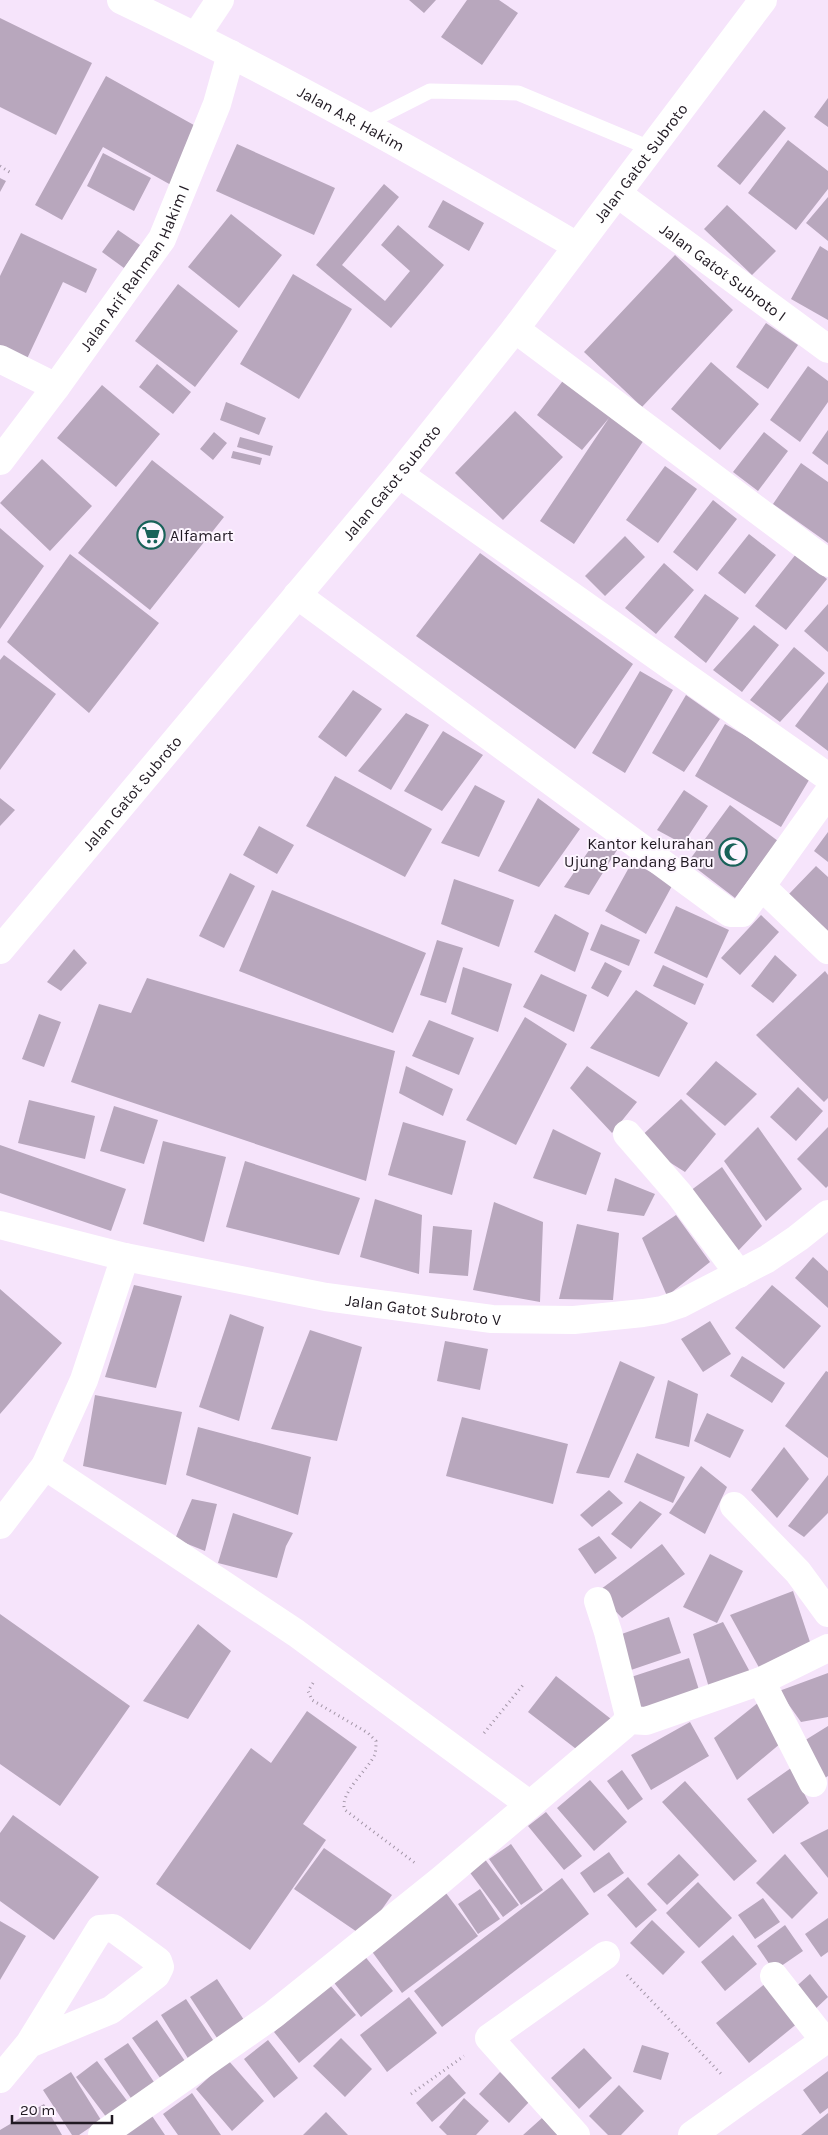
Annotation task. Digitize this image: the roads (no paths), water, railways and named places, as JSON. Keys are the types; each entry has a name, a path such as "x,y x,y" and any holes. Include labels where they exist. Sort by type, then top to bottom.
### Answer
{"street":[{"name":"Jalan A.R. Hakim","path":"121,0 231,54 363,125 577,246"},
{"path":"196,36 220,0"},
{"name":"Jalan Gatot Subroto","path":"0,950 399,474 515,329 763,0"},
{"name":"Jalan Arif Rahman Hakim I","path":"0,461 56,388 162,239 217,104 231,54"},
{"name":"Jalan Gatot Subroto I","path":"618,194 828,350"},
{"path":"515,329 828,563"},
{"path":"0,359 56,388"},
{"path":"399,474 828,777"},
{"path":"297,595 730,913 742,913 828,793"},
{"path":"762,887 828,950"},
{"path":"627,1134 680,1194 739,1274"},
{"name":"Jalan Gatot Subroto V","path":"0,1225 125,1257 326,1297 492,1319 574,1320 662,1310 680,1304 767,1259 824,1225"},
{"path":"0,1525 45,1466 84,1380 125,1257"},
{"path":"45,1466 329,1658 529,1804"},
{"path":"734,1506 798,1572 828,1613"},
{"path":"598,1601 608,1632 628,1712 628,1720"},
{"path":"102,2135 273,2015 441,1880 628,1720 646,1720 762,1681 828,1648"},
{"path":"762,1681 812,1783"},
{"path":"0,2079 29,2044 100,1930 112,1928 158,1961 160,1966 156,1975 111,2010 29,2044"},
{"path":"576,2135 489,2038 606,1955"},
{"path":"692,2135 723,2126 744,2098 826,2039 774,1976"}],"lane":[{"path":"363,125 430,91 518,93 652,149"}],"place":[{"name":"Alfamart","path":"151,535"},
{"name":"Kantor kelurahan Ujung Pandang Baru","path":"733,852"}]}
